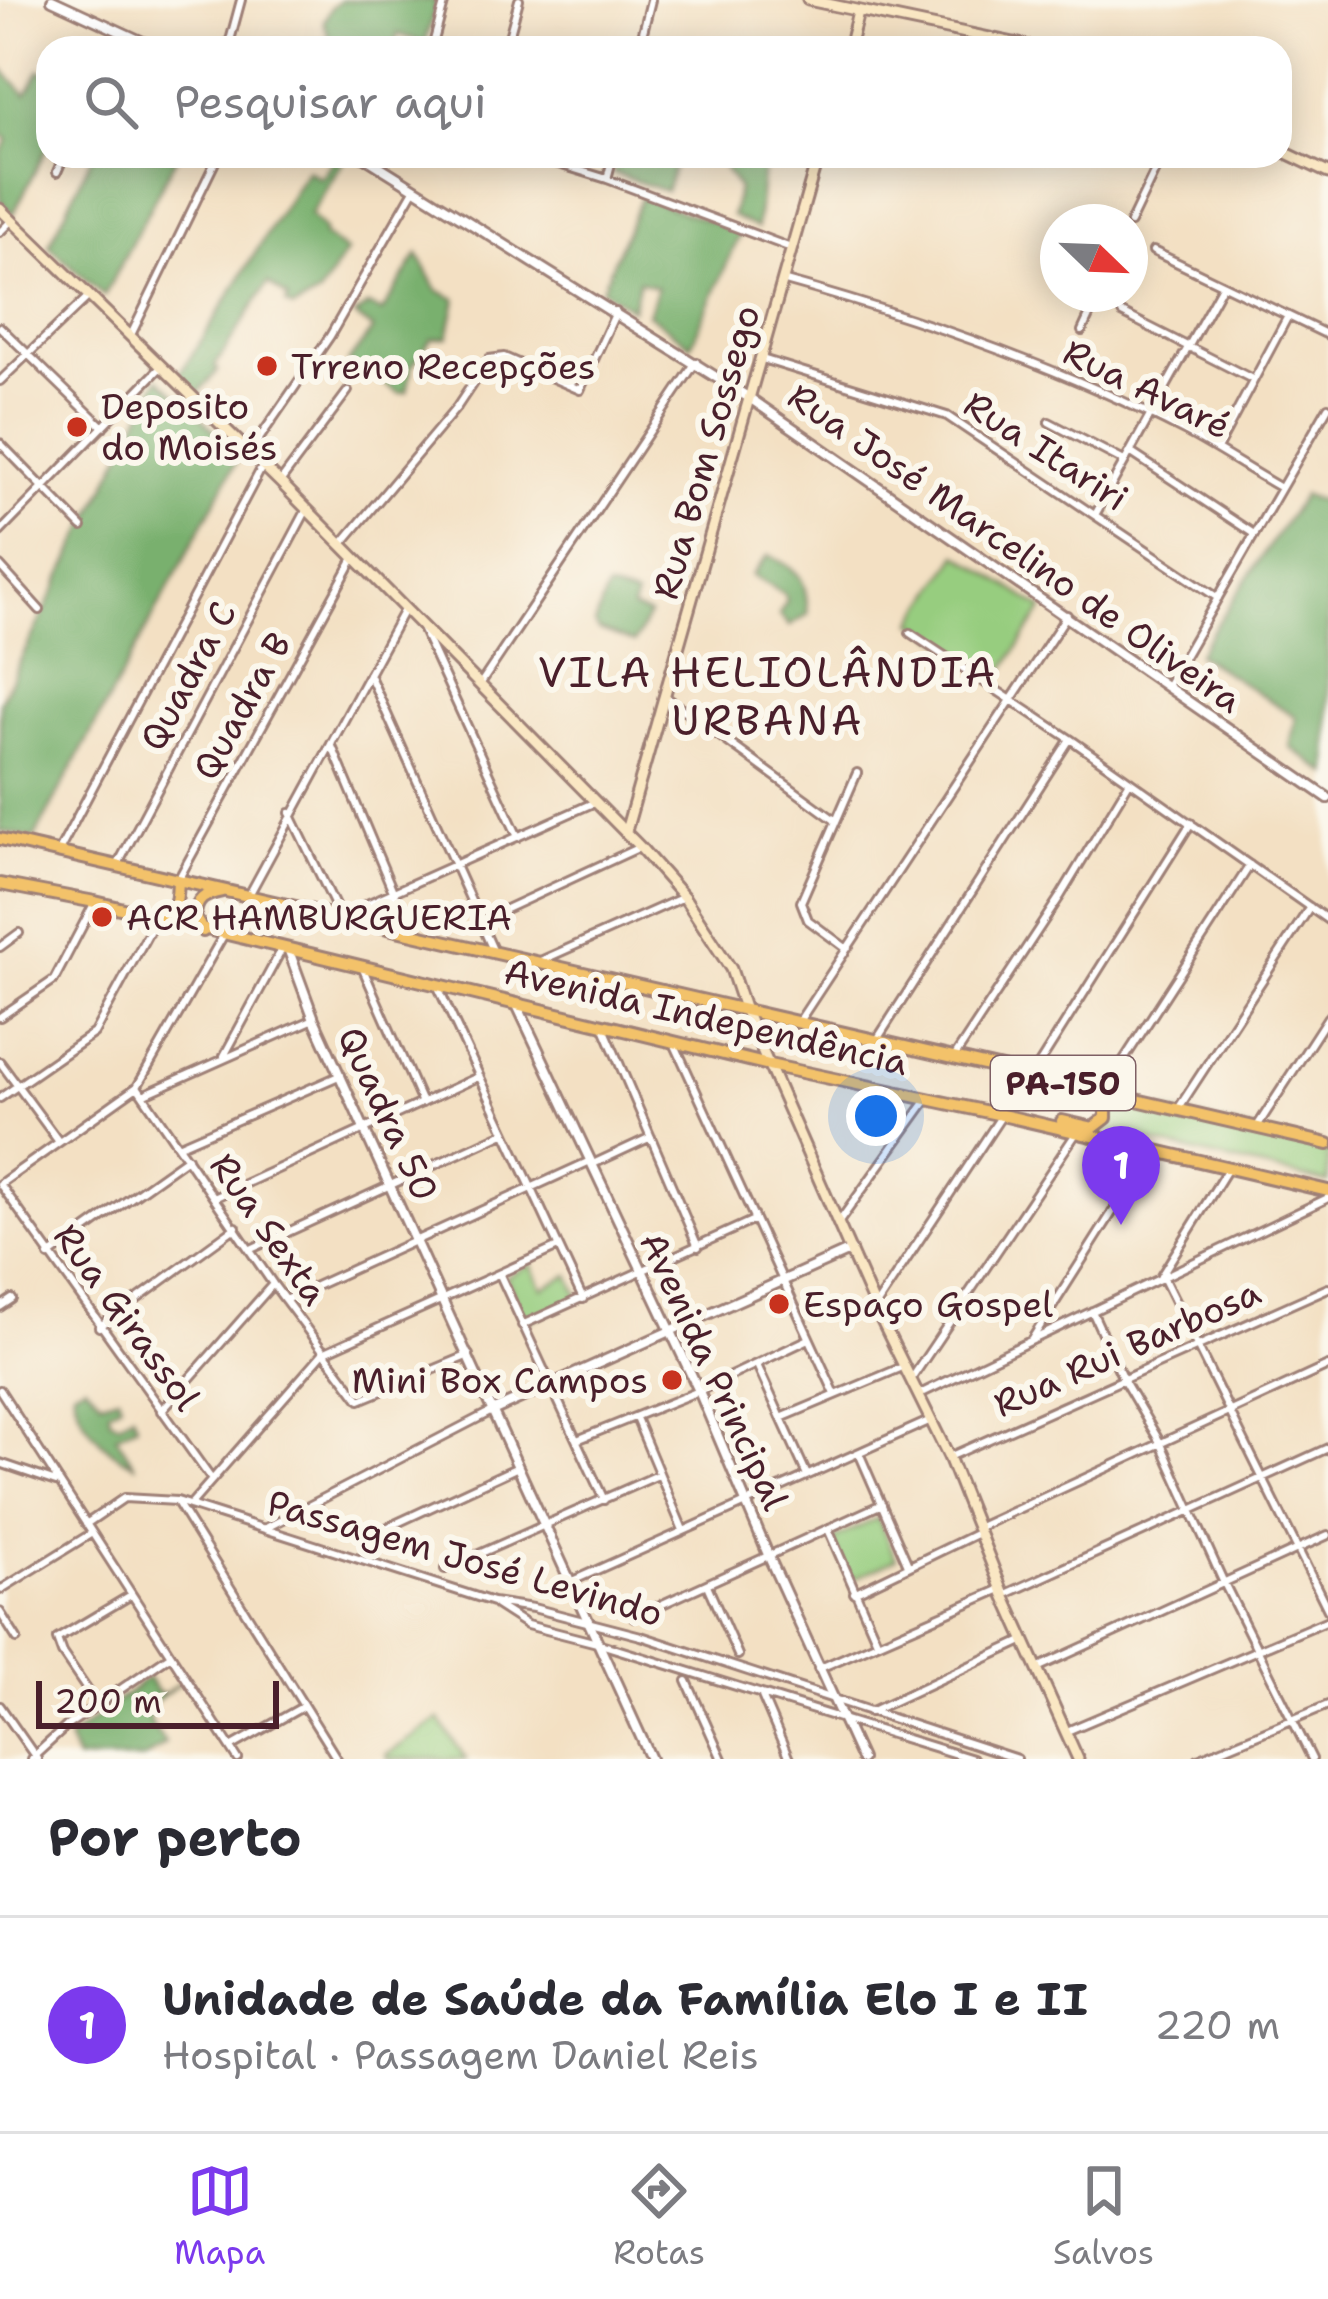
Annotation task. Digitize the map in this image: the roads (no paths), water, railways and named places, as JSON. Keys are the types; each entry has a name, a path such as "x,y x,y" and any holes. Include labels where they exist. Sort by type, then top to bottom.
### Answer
{"main road":[{"path":"808,0 978,36"},
{"path":"852,36 858,12"},
{"path":"1292,156 1328,173"},
{"name":"Rua Bom Sossego","path":"626,831 814,168"},
{"path":"0,209 481,683 684,897 731,969 875,1307 949,1457 1002,1592 1078,1759"},
{"name":"Avenida Independência","path":"0,839 1328,1144"},
{"path":"156,919 176,906 178,880"},
{"name":"Avenida Independência","path":"0,884 94,902 769,1065 1002,1114 1328,1195"},
{"path":"203,931 195,918 198,903 208,894 225,890"},
{"path":"976,1109 1001,1108 1093,1128 1104,1123 1107,1112 1100,1099 997,1075 979,1064"}],"street":[{"path":"52,0 130,36"},
{"path":"231,36 241,0"},
{"path":"435,36 445,0"},
{"path":"509,36 519,0"},
{"path":"643,36 651,0"},
{"path":"57,172 59,168"},
{"path":"131,335 212,168"},
{"name":"Rua José Marcelino de Oliveira","path":"385,168 696,362 1328,798"},
{"path":"572,168 791,248"},
{"path":"607,179 610,168"},
{"path":"1139,204 1156,168"},
{"path":"248,454 330,335 416,187"},
{"path":"0,232 12,220"},
{"path":"1153,251 1328,335"},
{"name":"Rua Avaré","path":"782,280 947,329 1150,415 1281,488"},
{"path":"1095,515 1222,286"},
{"path":"0,381 89,296"},
{"path":"1082,332 1091,312"},
{"path":"341,545 457,407 489,359 504,357 580,390 616,313"},
{"path":"1122,313 1253,380"},
{"path":"1216,449 1288,316"},
{"path":"0,327 104,427"},
{"name":"Rua Itariri","path":"762,359 946,416 1218,598"},
{"path":"481,683 696,362"},
{"path":"0,532 161,367"},
{"path":"280,482 348,391"},
{"path":"1167,686 1328,407"},
{"path":"1049,422 1124,461"},
{"path":"0,443 82,526"},
{"name":"Rua Avaré","path":"1130,452 1254,534"},
{"path":"59,851 262,467"},
{"name":"Quadra C","path":"117,866 306,511"},
{"name":"Quadra B","path":"178,880 354,558"},
{"path":"0,566 40,610"},
{"path":"248,895 405,608"},
{"path":"798,1024 1067,615"},
{"path":"419,622 518,837"},
{"path":"910,633 1328,920"},
{"path":"369,674 495,953"},
{"path":"666,697 836,820"},
{"path":"877,1041 1070,739"},
{"path":"331,744 411,934"},
{"path":"847,950 801,909 857,773"},
{"path":"953,1059 1130,781"},
{"path":"290,813 340,916 597,801"},
{"path":"1032,1076 1191,823"},
{"path":"482,920 640,847"},
{"path":"1103,1092 1250,865"},
{"path":"535,963 684,897"},
{"path":"0,1017 54,980 94,902"},
{"path":"1178,1109 1310,907"},
{"path":"0,1098 94,1033 156,919"},
{"path":"0,947 19,934"},
{"path":"140,1091 223,936"},
{"path":"222,1060 286,950"},
{"name":"Quadra 50","path":"286,950 651,1759"},
{"path":"363,968 422,1103"},
{"path":"437,986 583,1300"},
{"name":"Avenida Principal","path":"517,1005 699,1391 861,1759"},
{"path":"1257,1128 1328,1018"},
{"path":"0,1184 140,1091 314,1019"},
{"path":"602,1024 698,1247"},
{"path":"674,1042 835,1394"},
{"path":"0,1062 59,1142"},
{"path":"180,1145 341,1075"},
{"path":"214,1198 478,1077"},
{"name":"Rua Sexta","path":"140,1091 360,1400 469,1355"},
{"path":"839,1222 928,1099"},
{"path":"875,1307 1002,1114"},
{"path":"911,1379 1077,1132"},
{"path":"250,1249 504,1133"},
{"path":"285,1300 529,1187 651,1137"},
{"path":"1031,1341 1152,1150"},
{"path":"49,1256 187,1158"},
{"path":"1161,1278 1228,1168"},
{"name":"Rua Girassol","path":"0,1184 212,1480"},
{"path":"919,1394 1328,1195"},
{"path":"522,1325 755,1220"},
{"path":"99,1327 236,1227"},
{"path":"186,1506 194,1505 323,1353 558,1247"},
{"path":"263,1529 492,1411 851,1250"},
{"path":"500,1275 604,1499"},
{"path":"1161,1278 1328,1610"},
{"path":"161,1411 273,1284"},
{"name":"Rua Rui Barbosa","path":"949,1457 1328,1288"},
{"path":"0,1306 12,1299"},
{"path":"1092,1311 1312,1759"},
{"path":"577,1440 699,1391 809,1339"},
{"path":"757,1365 807,1474"},
{"path":"781,1418 905,1366"},
{"path":"854,1593 1328,1366"},
{"path":"0,1390 238,1759"},
{"path":"636,1418 683,1529"},
{"path":"570,1582 931,1420"},
{"path":"818,1669 1328,1448"},
{"path":"859,1453 908,1565"},
{"path":"0,1463 60,1483"},
{"path":"369,1536 519,1467"},
{"path":"445,1569 658,1475"},
{"name":"Passagem José Levindo","path":"86,1524 124,1498 177,1501 494,1602 587,1622 1017,1759"},
{"path":"177,1501 337,1759"},
{"path":"634,1617 882,1504"},
{"path":"827,1529 877,1641"},
{"path":"0,1591 92,1533"},
{"path":"1037,1668 1328,1535"},
{"path":"707,1585 738,1655"},
{"path":"98,1708 57,1640 131,1595"},
{"path":"494,1602 518,1622 972,1759"},
{"path":"0,1612 4,1627 17,1639"},
{"path":"1067,1731 1328,1620"},
{"path":"869,1713 1025,1640"},
{"path":"0,1706 3,1723 34,1757 68,1725 171,1655"},
{"path":"687,1681 722,1759"},
{"path":"762,1696 789,1759"},
{"path":"1198,1759 1328,1705"},
{"path":"231,1747 304,1706"},
{"path":"927,1746 932,1759"}],"place":[{"name":"Trreno Recepções","path":"267,366"},
{"name":"Deposito do Moisés","path":"77,427"},
{"name":"ACR HAMBURGUERIA","path":"102,917"},
{"name":"Unidade de Saúde da Família Elo I e II","path":"1121,1225"},
{"name":"Espaço Gospel","path":"779,1304"},
{"name":"Mini Box Campos","path":"672,1380"}],"district":[{"name":"VILA HELIOLÂNDIA URBANA","path":"768,696"}]}
